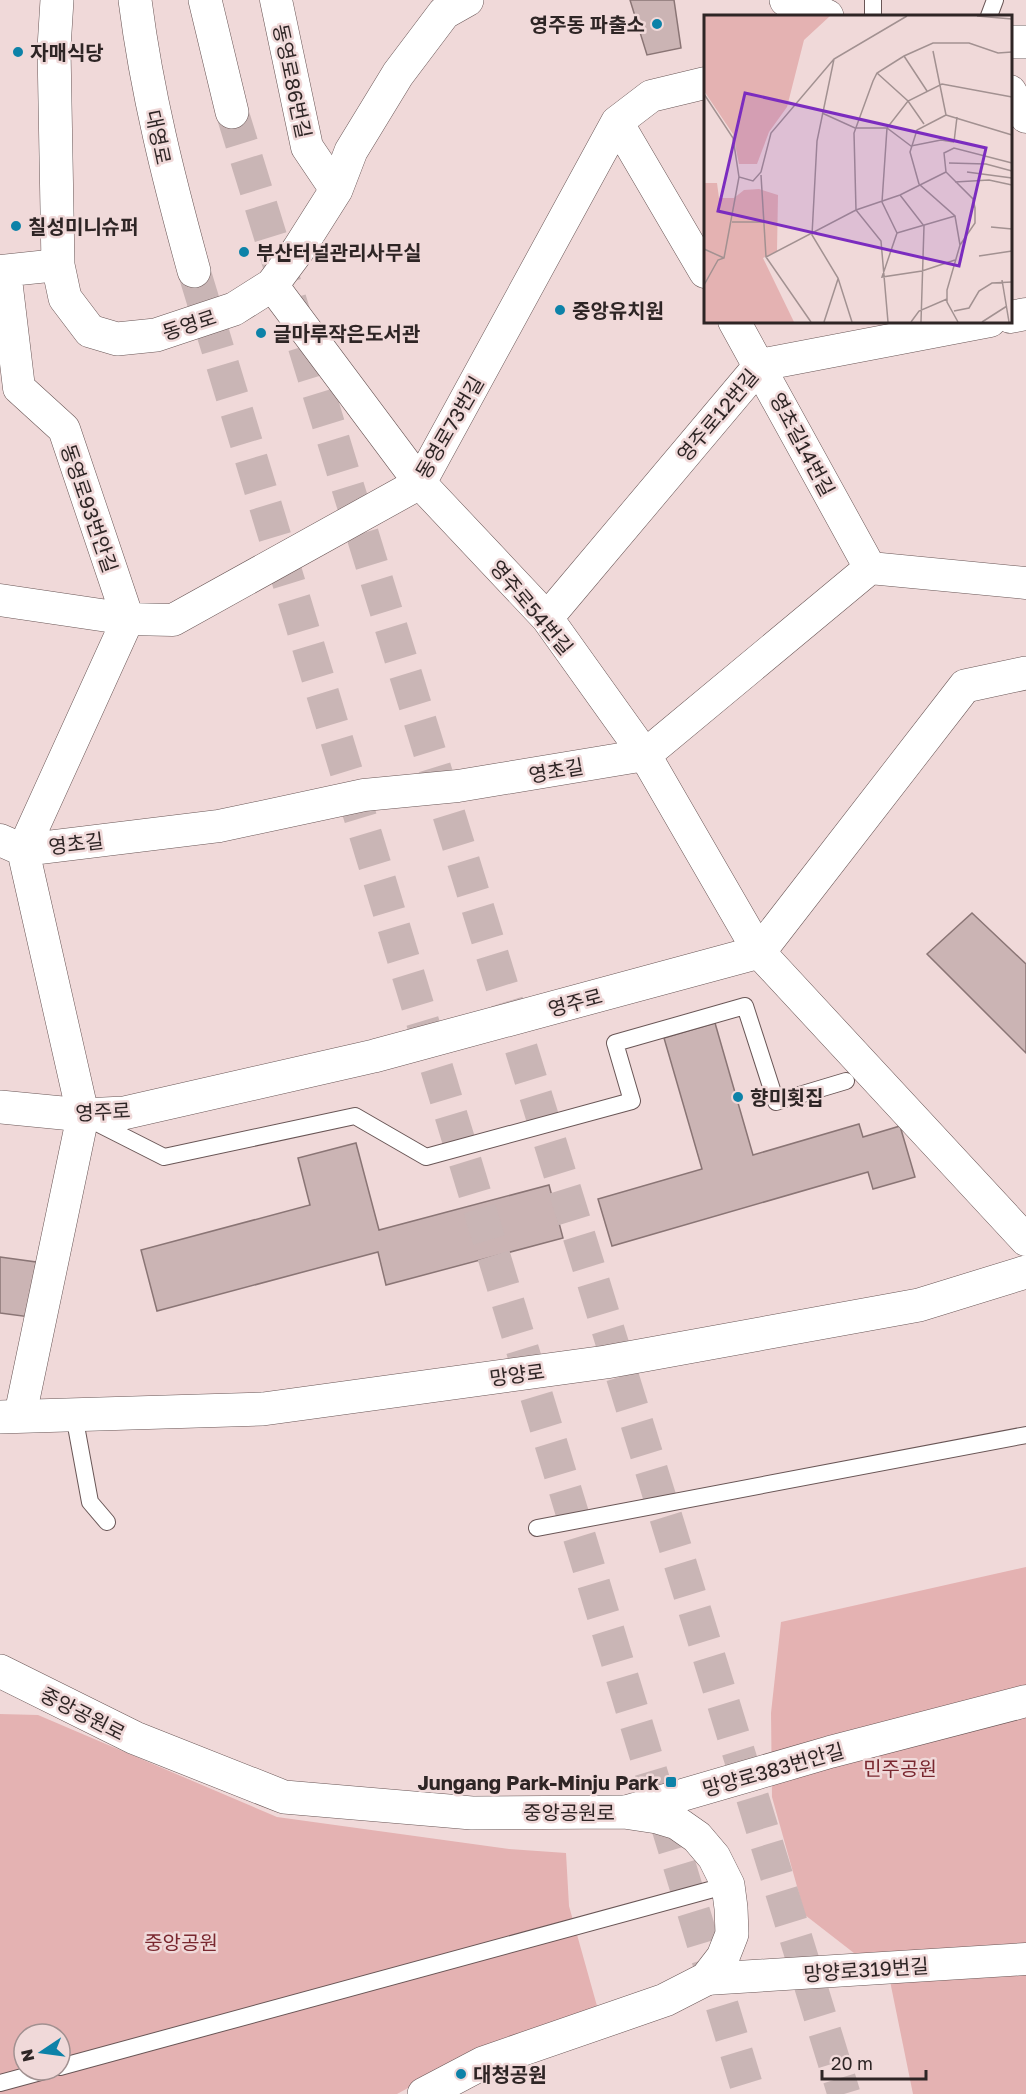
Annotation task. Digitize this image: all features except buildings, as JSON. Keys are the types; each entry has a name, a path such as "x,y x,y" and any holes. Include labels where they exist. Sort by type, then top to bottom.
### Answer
{"street":[{"name":"동영로","path":"57,0 54,48 58,265 65,298 90,331 117,339 156,335 234,309 272,285 298,250 336,190 351,151 398,74 444,13 467,0"},
{"name":"대영로","path":"135,0 143,60 164,164 194,271"},
{"path":"205,0 232,112"},
{"name":"동영로86번길","path":"276,0 307,147 336,190"},
{"path":"786,0 824,15"},
{"name":"동영로73번길","path":"0,600 128,619 173,620 420,483 617,122 651,96 704,83"},
{"path":"1011,93 1026,117"},
{"path":"617,122 704,270"},
{"path":"3,271 58,265"},
{"name":"동영로93번안길","path":"3,271 19,388 64,429 128,619"},
{"name":"영주로54번길","path":"272,285 420,483 547,618 645,754 759,952 1026,1240"},
{"path":"1011,317 1026,314"},
{"name":"영초길14번길","path":"735,322 870,568"},
{"name":"영주로12번길","path":"547,618 760,365 985,322"},
{"path":"870,568 1026,584"},
{"name":"영초길","path":"12,845 219,826 364,795 458,786 645,754 870,568"},
{"name":"영초길","path":"83,1115 12,845 128,619"},
{"path":"759,952 965,686 1026,673"},
{"name":"영주로","path":"0,1107 83,1115 124,1113 374,1056 759,952"},
{"path":"10,1416 83,1115"},
{"name":"망양로","path":"10,1416 263,1409 606,1362 919,1305 1026,1272"},
{"name":"중앙공원로","path":"0,1671 135,1738 284,1797 472,1813 624,1812 677,1822 698,1837 714,1857 728,1885 731,1908 732,1934 723,1957 706,1978 665,2000 483,2063 424,2094"},
{"name":"망양로383번안길","path":"624,1812 830,1752 1026,1701"},
{"name":"망양로319번길","path":"706,1978 1026,1959"}],"lane":[{"path":"989,15 995,0"},
{"path":"83,1115 164,1157 355,1116 426,1157 632,1101 615,1043 745,1006 776,1102 846,1081"},
{"path":"74,1414 90,1502 107,1522"},
{"path":"537,1528 1026,1435"},
{"path":"0,1690 33,1687"},
{"path":"72,2064 728,1885"}],"green space":[{"name":"민주공원","path":"1026,1567 1026,2094 913,2094 890,1981 805,1915 772,1797 771,1713 781,1622"},
{"name":"중앙공원","path":"0,1714 38,1715 277,1817 509,1849 566,1853 569,1906 597,2006 478,2050 397,2094 0,2094"}],"tunnel":[{"path":"232,112 844,2094"},
{"path":"194,271 749,2094"}],"place":[{"name":"영주동 파출소","path":"657,24"},
{"name":"자매식당","path":"18,52"},
{"name":"칠성미니슈퍼","path":"16,226"},
{"name":"부산터널관리사무실","path":"244,252"},
{"name":"중앙유치원","path":"560,310"},
{"name":"글마루작은도서관","path":"261,333"},
{"name":"향미횟집","path":"738,1097"},
{"name":"Jungang Park-Minju Park","path":"671,1782"},
{"name":"대청공원","path":"461,2074"}]}
